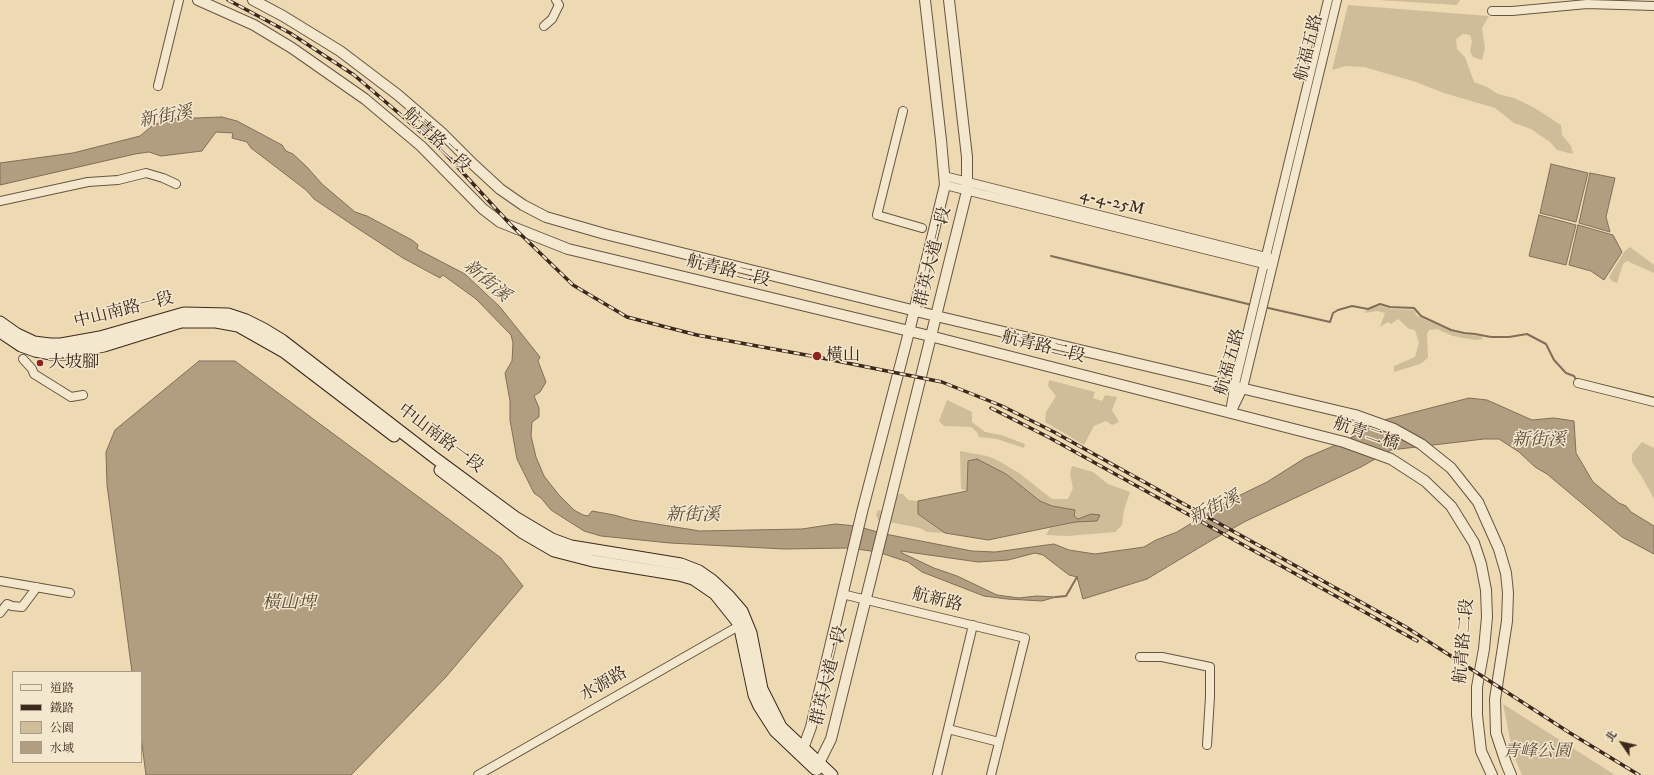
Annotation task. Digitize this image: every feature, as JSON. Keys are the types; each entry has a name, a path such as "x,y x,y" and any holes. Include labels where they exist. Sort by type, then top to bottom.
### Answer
{"main road":[{"name":"中山南路一段","path":"0,322 17,334 34,342 61,344 100,337 184,313 228,314 246,320 282,340 435,458 515,517 539,532 552,539 571,546 681,564 699,571 712,580 742,611 743,623"},
{"name":"中山南路一段","path":"0,332 21,346 51,354 66,354 104,346 181,322 216,322 238,326 284,352 536,542 554,551 573,556 679,575 692,579 715,594 751,633 762,689 772,710 778,729 823,772"}],"street":[{"path":"158,86 180,0"},
{"name":"航青路二段","path":"198,0 254,25 292,48 365,99 421,146 483,209 500,222 568,249 930,336 1317,435"},
{"name":"航青路二段","path":"253,0 283,16 340,51 403,99 442,133 474,166 500,189 523,205 546,218 936,316 1355,416"},
{"path":"544,26 552,19 559,5 556,0"},
{"name":"群英大道一段","path":"801,751 811,727 845,580 909,332 945,181 925,0"},
{"name":"群英大道一段","path":"823,772 968,187 967,157 949,0"},
{"name":"航福五路","path":"1230,413 1238,388 1328,0"},
{"name":"航福五路","path":"1238,388 1254,305 1268,261 1336,0"},
{"path":"1492,11 1512,11 1585,2 1654,6"},
{"path":"903,111 877,215 922,228"},
{"path":"0,201 88,182 118,180 146,174 163,178 176,184"},
{"name":"4-4-25M","path":"945,181 1268,261"},
{"path":"23,359 32,369 34,374 71,397 83,395"},
{"path":"1578,383 1654,402"},
{"name":"航青二橋","path":"1355,416 1394,429 1421,444 1443,460 1478,502 1499,549 1506,573 1508,593 1507,621 1495,699 1496,733 1511,775"},
{"name":"航青二橋","path":"1317,435 1366,448 1391,458 1403,466"},
{"name":"航青路二段","path":"1403,466 1425,481 1451,506 1474,543 1481,564 1486,590 1487,617 1484,649 1477,686 1477,715 1481,751 1492,775"},
{"path":"0,581 70,593"},
{"path":"0,613 7,604 22,607 37,587"},
{"name":"航新路","path":"842,594 1025,638 1000,742"},
{"name":"水源路","path":"478,775 743,623"},
{"path":"936,775 973,625"},
{"path":"1140,657 1162,657 1210,667 1207,745"},
{"path":"948,729 1000,742 991,775"}],"green space":[{"path":"1378,0 1460,0 1457,5"},
{"path":"1348,5 1489,16 1482,28 1485,48 1482,60 1473,57 1470,51 1472,41 1470,35 1463,34 1456,39 1457,49 1465,57 1474,82 1487,87 1498,94 1514,98 1533,107 1561,125 1562,135 1571,146 1573,154 1557,150 1550,142 1531,129 1514,123 1495,108 1444,93 1416,82 1364,67 1346,66 1332,70"},
{"path":"1630,247 1654,265 1654,273 1627,261 1623,264 1617,283 1612,281 1609,277 1624,252"},
{"path":"1380,306 1392,309 1414,310 1417,316 1448,330 1461,334 1481,336 1483,339 1477,340 1453,336 1437,329 1429,330 1427,334 1428,358 1420,364 1394,372 1394,366 1415,357 1419,343 1415,330 1409,329 1398,319 1391,324 1388,322 1380,327 1385,313 1377,311 1365,313 1366,310"},
{"path":"1049,380 1095,392 1093,398 1102,401 1105,395 1117,397 1112,410 1119,422 1112,425 1106,421 1094,426 1084,445 1045,422 1046,412 1056,396 1048,386"},
{"path":"947,400 972,412 972,422 985,432 1001,435 1025,444 1024,448 997,439 979,437 977,432 971,427 944,426 939,421"},
{"path":"1642,442 1654,448 1654,499 1632,462 1632,454"},
{"path":"960,451 987,456 997,460 1019,473 1052,499 1068,499 1073,488 1070,474 1072,466 1093,472 1108,484 1130,492 1124,510 1122,525 1115,532 1068,536 1046,535 1050,528 1075,522 1097,521 1091,514 1078,519 1074,516 1075,510 1052,506 1040,501 1006,474 968,461 967,491 961,489"},
{"path":"895,494 903,494 908,500 918,501 918,514 945,533 927,532 920,528 878,520 876,515 878,510 887,512"},
{"name":"青峰公園","path":"1503,704 1615,775 1522,775 1513,754"}],"water":[{"name":"新街溪","path":"222,117 237,121 282,145 286,151 293,154 322,184 355,212 367,216 412,240 418,245 417,249 465,274 500,307 540,357 538,361 546,382 540,392 534,396 539,408 539,417 532,422 531,436 536,457 544,476 559,495 574,510 583,515 588,516 592,511 632,520 700,531 802,529 835,524 856,526 885,534 972,551 995,552 1054,544 1069,550 1095,554 1144,547 1156,540 1177,532 1226,502 1267,482 1305,458 1343,442 1384,420 1469,398 1487,400 1532,420 1554,418 1574,421 1576,453 1593,482 1619,503 1626,506 1631,512 1654,526 1654,554 1622,537 1547,474 1535,467 1519,452 1499,439 1484,439 1391,450 1361,467 1246,521 1147,579 1083,599 1077,577 1069,575 1043,555 1035,553 1008,560 978,562 901,551 902,553 934,568 957,576 997,595 1019,598 1036,596 1056,597 1042,601 984,596 922,572 908,562 878,552 849,548 784,549 670,543 601,536 584,531 551,510 541,498 534,493 517,459 510,420 510,401 505,373 512,361 513,343 511,335 476,299 443,275 440,278 403,258 314,199 306,190 251,148 247,142 232,138 233,133 216,132 202,151 161,156 149,152 135,154 0,185 0,163 73,153 140,136 152,126 168,119"},
{"path":"1551,164 1588,173 1576,222 1540,213"},
{"path":"1590,173 1615,178 1606,217 1610,232 1579,223"},
{"path":"1539,215 1576,225 1566,265 1529,256"},
{"path":"1578,225 1613,235 1622,252 1604,280 1591,271 1569,265"},
{"name":"橫山埤","path":"199,361 235,361 501,558 523,586 445,678 351,775 146,775 142,745 142,671 132,671 107,485 106,452 115,430"},
{"path":"977,459 1006,474 1040,501 1052,506 1075,510 1074,516 1078,519 1091,514 1100,515 1097,521 1075,522 988,540 945,533 918,514 918,501 967,491 968,461"}],"waterway":[{"path":"1051,256 1252,305"},
{"path":"1264,307 1330,322 1333,313 1338,310 1352,306 1368,309 1380,304 1390,307 1414,308 1421,316 1451,330 1464,333 1491,337 1509,337 1527,334 1546,344 1554,360 1566,373 1574,376 1577,381"},
{"path":"1056,597 1066,596 1077,577"}],"railway":[{"path":"228,0 290,33 354,75 442,150 510,224 573,285 627,317 697,335 942,382 1002,406 1054,432 1406,627 1570,733 1639,775"},
{"path":"991,408 1050,438 1417,641"}],"place":[{"name":"橫山","path":"817,356"},
{"name":"大坡腳","path":"40,363"}]}
